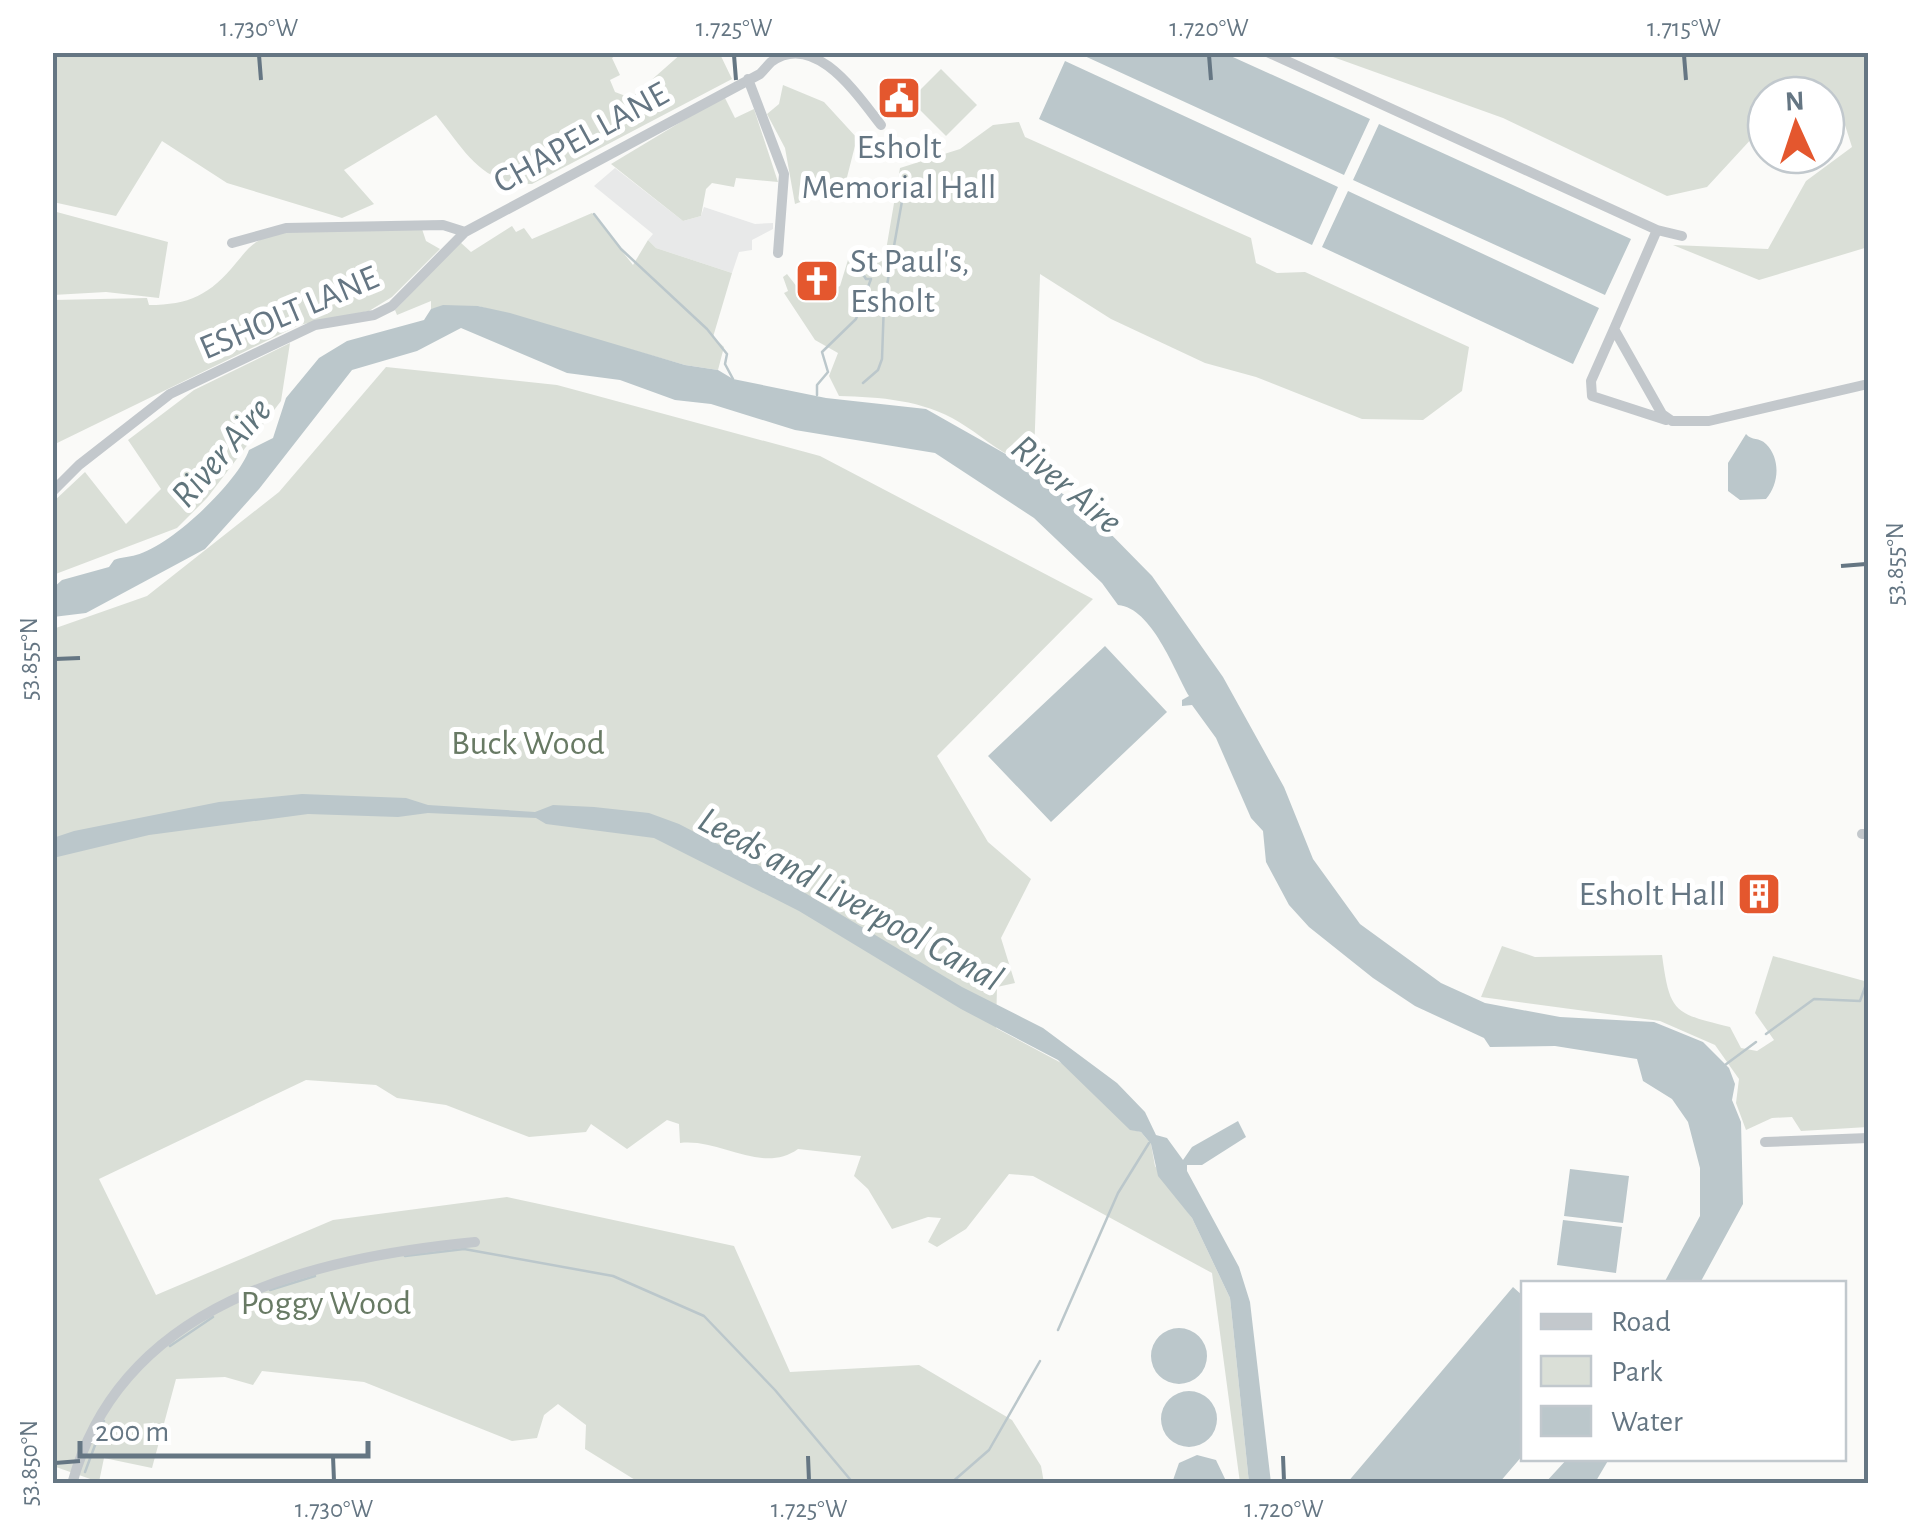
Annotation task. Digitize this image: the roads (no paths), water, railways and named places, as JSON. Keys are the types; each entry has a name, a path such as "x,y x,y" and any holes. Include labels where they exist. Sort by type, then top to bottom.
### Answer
{"street":[{"path":"1268,52 1656,230 1682,236"},
{"path":"790,54 806,54 822,61 881,125"},
{"name":"CHAPEL LANE","path":"446,252 464,232 748,79 769,58 790,54"},
{"path":"748,79 784,174 784,238 778,252"},
{"path":"232,243 286,228 444,225 464,232"},
{"path":"1656,230 1591,381 1592,396 1603,403 1672,421 1708,420 1868,384"},
{"name":"ESHOLT LANE","path":"52,492 79,465 170,394 315,325 374,315 392,306 446,252"},
{"path":"1614,329 1653,398 1672,421"},
{"path":"1765,1142 1868,1138"},
{"path":"72,1484 105,1402 146,1358 195,1316 236,1296 358,1258 475,1242"}],"water":[{"path":"1078,53 1224,53 1370,119 1344,175"},
{"path":"1065,61 1338,187 1312,245 1039,119"},
{"path":"1379,124 1631,239 1605,295 1353,180"},
{"path":"1348,191 1599,308 1573,364 1322,247"},
{"name":"River Aire","path":"443,305 478,306 685,365 718,370 733,379 826,398 926,409 1025,465 1097,520 1152,576 1223,677 1284,787 1313,859 1360,924 1441,983 1485,1003 1560,1017 1654,1022 1703,1042 1729,1068 1735,1084 1732,1100 1741,1122 1743,1204 1701,1281 1665,1281 1700,1216 1700,1168 1688,1122 1672,1099 1643,1081 1637,1059 1555,1046 1490,1047 1484,1038 1415,1006 1309,927 1289,905 1266,862 1263,831 1251,818 1216,738 1192,705 1182,706 1182,700 1189,696 1151,628 1130,609 1118,605 1102,583 1034,518 935,453 795,430 711,404 675,400 620,380 567,373 461,328 417,351 352,370 259,489 205,549 86,613 53,617 53,588 62,580 109,567 114,560 150,549 202,511 232,479 249,450 273,438 286,398 319,358 347,341 424,320 431,309"},
{"path":"1746,434 1763,442 1774,457 1776,479 1766,499 1740,500 1728,491 1728,463"},
{"path":"1105,646 1167,712 1051,822 988,756"},
{"path":"302,794 406,798 428,805 535,812 553,805 649,813 760,866 962,987 1043,1028 1117,1083 1145,1112 1156,1135 1167,1138 1183,1160 1192,1147 1238,1121 1246,1137 1202,1165 1187,1165 1187,1171 1239,1267 1250,1302 1271,1483 1249,1483 1230,1298 1192,1218 1158,1176 1151,1144 1141,1132 1130,1130 1058,1060 961,1009 799,911 654,838 546,824 536,818 428,813 398,817 308,814 149,835 53,858 53,838 74,831 219,802"},
{"path":"1570,1169 1629,1176 1623,1223 1564,1216"},
{"path":"1563,1220 1622,1227 1616,1273 1557,1265"},
{"path":"1513,1287 1521,1294 1521,1457 1499,1483 1347,1483"},
{"path":"1179,1328 1199,1336 1207,1356 1199,1376 1179,1384 1159,1376 1151,1356 1159,1336"},
{"path":"1189,1391 1209,1399 1217,1419 1209,1439 1189,1447 1169,1439 1161,1419 1169,1399"},
{"path":"1197,1455 1216,1460 1227,1483 1172,1483 1179,1463"},
{"path":"1565,1461 1608,1461 1596,1481 1545,1483"}],"waterway":[{"path":"863,383 878,370 882,359 884,302 904,190"},
{"path":"594,214 621,249 707,329 727,354 725,364 733,379"},
{"path":"817,395 817,385 828,372 822,352 856,319 871,279 866,279 851,255"},
{"path":"1766,1034 1814,999 1860,1001 1868,979"},
{"path":"1725,1065 1756,1042"},
{"path":"1058,1330 1118,1193 1149,1143"},
{"path":"405,1256 464,1249 613,1276 704,1316 775,1390 854,1484"},
{"path":"270,1290 315,1276"},
{"path":"170,1346 213,1317"},
{"path":"950,1484 989,1450 1040,1361"},
{"path":"85,1472 104,1421"}],"place":[{"name":"Esholt Memorial Hall","path":"899,98"},
{"name":"St Paul's, Esholt","path":"817,281"},
{"name":"Esholt Hall","path":"1759,894"}],"park label":[{"name":"Buck Wood","path":"528,743"},
{"name":"Poggy Wood","path":"326,1303"}],"water label":[{"name":"Leeds and Liverpool Canal","path":"850,900"}]}
